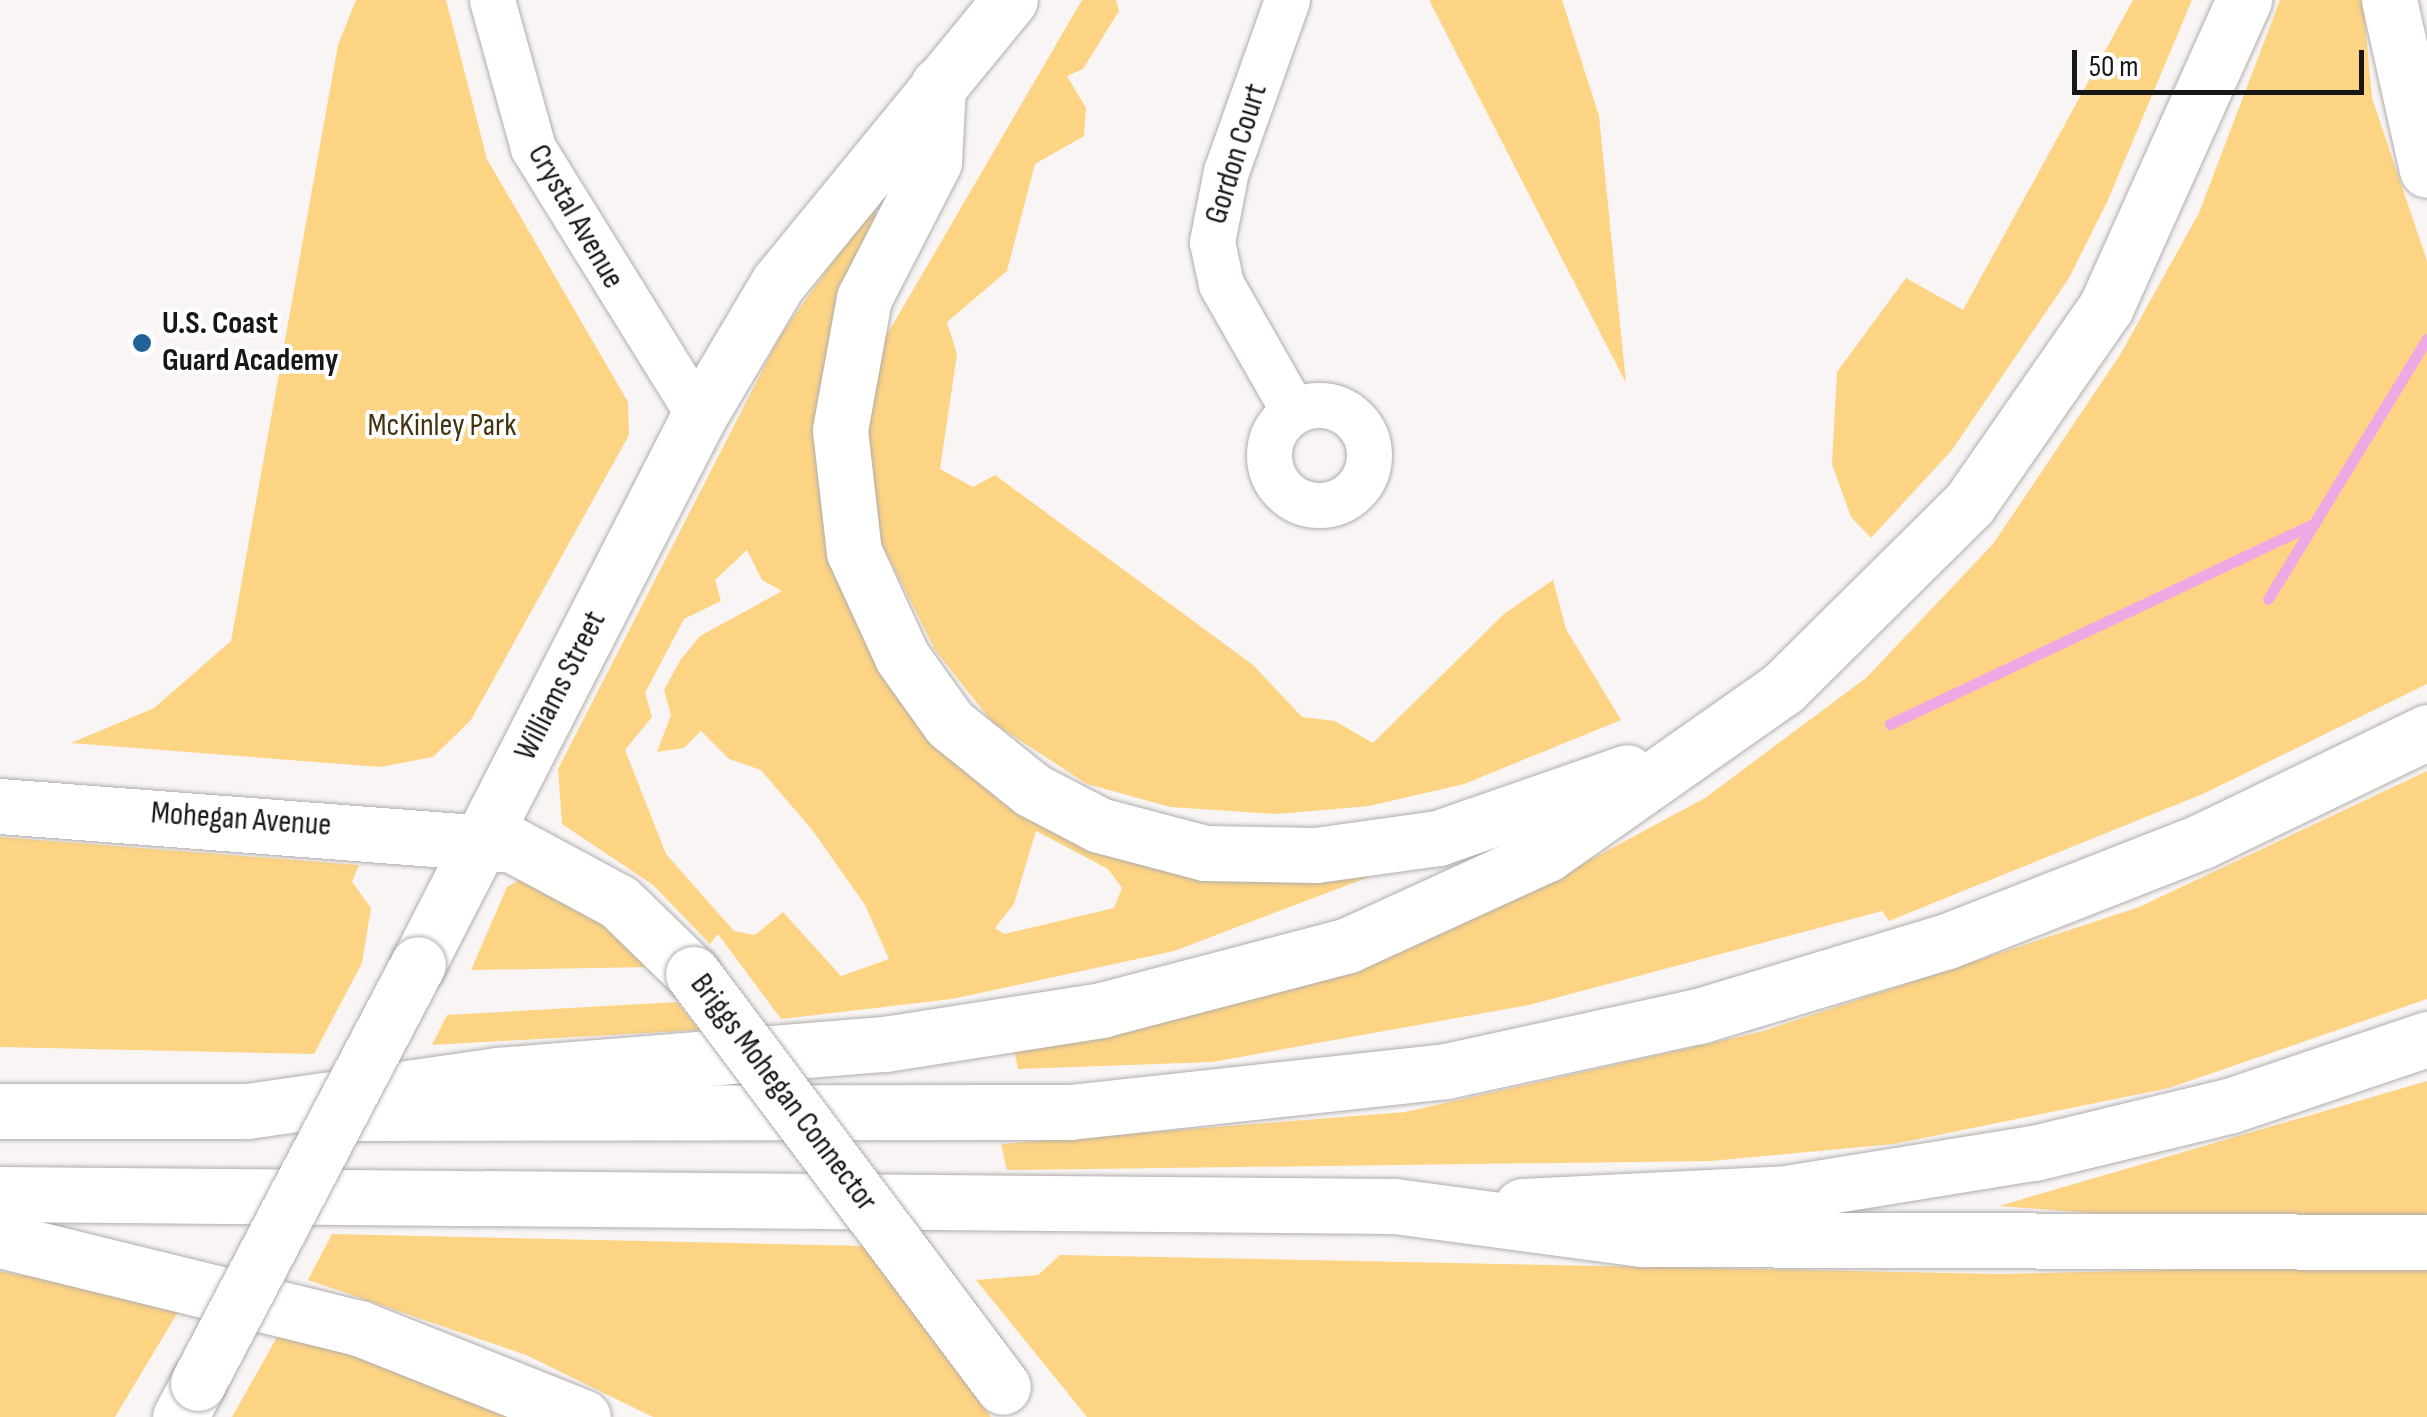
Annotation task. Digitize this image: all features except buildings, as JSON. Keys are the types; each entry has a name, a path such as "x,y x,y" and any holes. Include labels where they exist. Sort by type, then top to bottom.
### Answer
{"main road":[{"name":"Williams Street","path":"189,1400 699,416 822,220 1010,0"},
{"path":"247,1111 498,1075 884,1044 1244,977 1471,897 1633,799 1783,688 1911,569 2067,372 2153,219 2244,0"},
{"path":"2388,0 2427,170"},
{"path":"938,86 934,162 864,298 847,358 844,515 884,624 932,701 1032,790 1099,825 1205,854 1378,848 1544,807 1783,688"},
{"path":"0,1110 931,1117 1202,1102 1446,1071 1699,1016 1948,941 2202,841 2427,732"},
{"name":"Mohegan Avenue","path":"0,806 482,840"},
{"name":"Briggs Mohegan Connector","path":"482,840 532,852 604,892 693,974 1014,1402"},
{"path":"0,1194 1394,1206 1705,1200 1935,1171 2152,1126 2427,1039"},
{"path":"1394,1206 1642,1240 2427,1242"},
{"path":"0,1240 359,1328 584,1417"}],"street":[{"name":"Crystal Avenue","path":"492,0 506,70 542,166 699,416"},
{"name":"Gordon Court","path":"1287,0 1226,171 1212,242 1221,284 1294,412"}],"green space":[{"name":"McKinley Park","path":"356,0 446,0 487,159 628,402 629,435 471,720 433,757 380,767 71,743 154,708 231,641 338,45"},
{"path":"1082,0 1116,0 1119,11 1083,69 1067,76 1086,108 1084,136 1035,164 1007,271 947,322 957,354 940,469 973,487 995,475 1253,665 1302,717 1335,721 1373,743 1504,614 1553,580 1566,629 1621,720 1464,784 1369,806 1277,814 1170,807 1087,784 992,722 935,650 877,534 863,442 871,362"},
{"path":"1429,0 1562,0 1599,116 1626,383"},
{"path":"2133,0 2192,0 2108,200 2069,278 1952,450 1871,538 1851,517 1832,464 1837,372 1906,278 1963,310"},
{"path":"2280,0 2363,0 2372,98 2427,261 2427,684 2205,793 1889,921 1882,911 1529,1005 1212,1062 1018,1069 1012,1038 1376,954 1534,890 1705,798 1866,678 1993,544 2120,355 2199,213"},
{"path":"870,209 883,218 817,400 820,473 1001,788 1360,864 1366,878 1174,951 952,999 781,1019 718,934 710,944 653,885 562,824 558,769 780,336","holes":["747,550 762,580 782,591 700,636 681,659 664,690 671,715 657,752 684,748 701,731 729,759 761,770 813,831 865,905 889,959 841,976 783,912 755,935 734,931 666,854 625,750 652,717 645,693 684,619 721,601 715,580","1036,831 1108,869 1122,888 1114,908 1004,934 995,928 1014,904"]},
{"path":"2427,771 2427,999 2169,1088 1894,1144 1711,1161 1007,1170 1001,1144 1405,1112 1760,1032 2139,907"},
{"path":"0,837 359,865 352,882 371,908 362,963 314,1054 0,1047"},
{"path":"524,877 600,922 650,967 471,970 507,887"},
{"path":"677,1002 699,1030 432,1045 447,1015"},
{"path":"2427,1081 2427,1217 2145,1217 1999,1206"},
{"path":"332,1234 864,1246 991,1417 653,1417 526,1355 308,1280"},
{"path":"1060,1255 2000,1274 2427,1264 2427,1417 1087,1417 976,1280 1038,1275"},
{"path":"0,1271 181,1307 115,1417 0,1417"},
{"path":"286,1321 533,1417 232,1417"}],"waterway":[{"path":"2268,599 2427,339"},
{"path":"1890,724 2314,524"}],"place":[{"name":"U.S. Coast Guard Academy","path":"142,343"}]}
